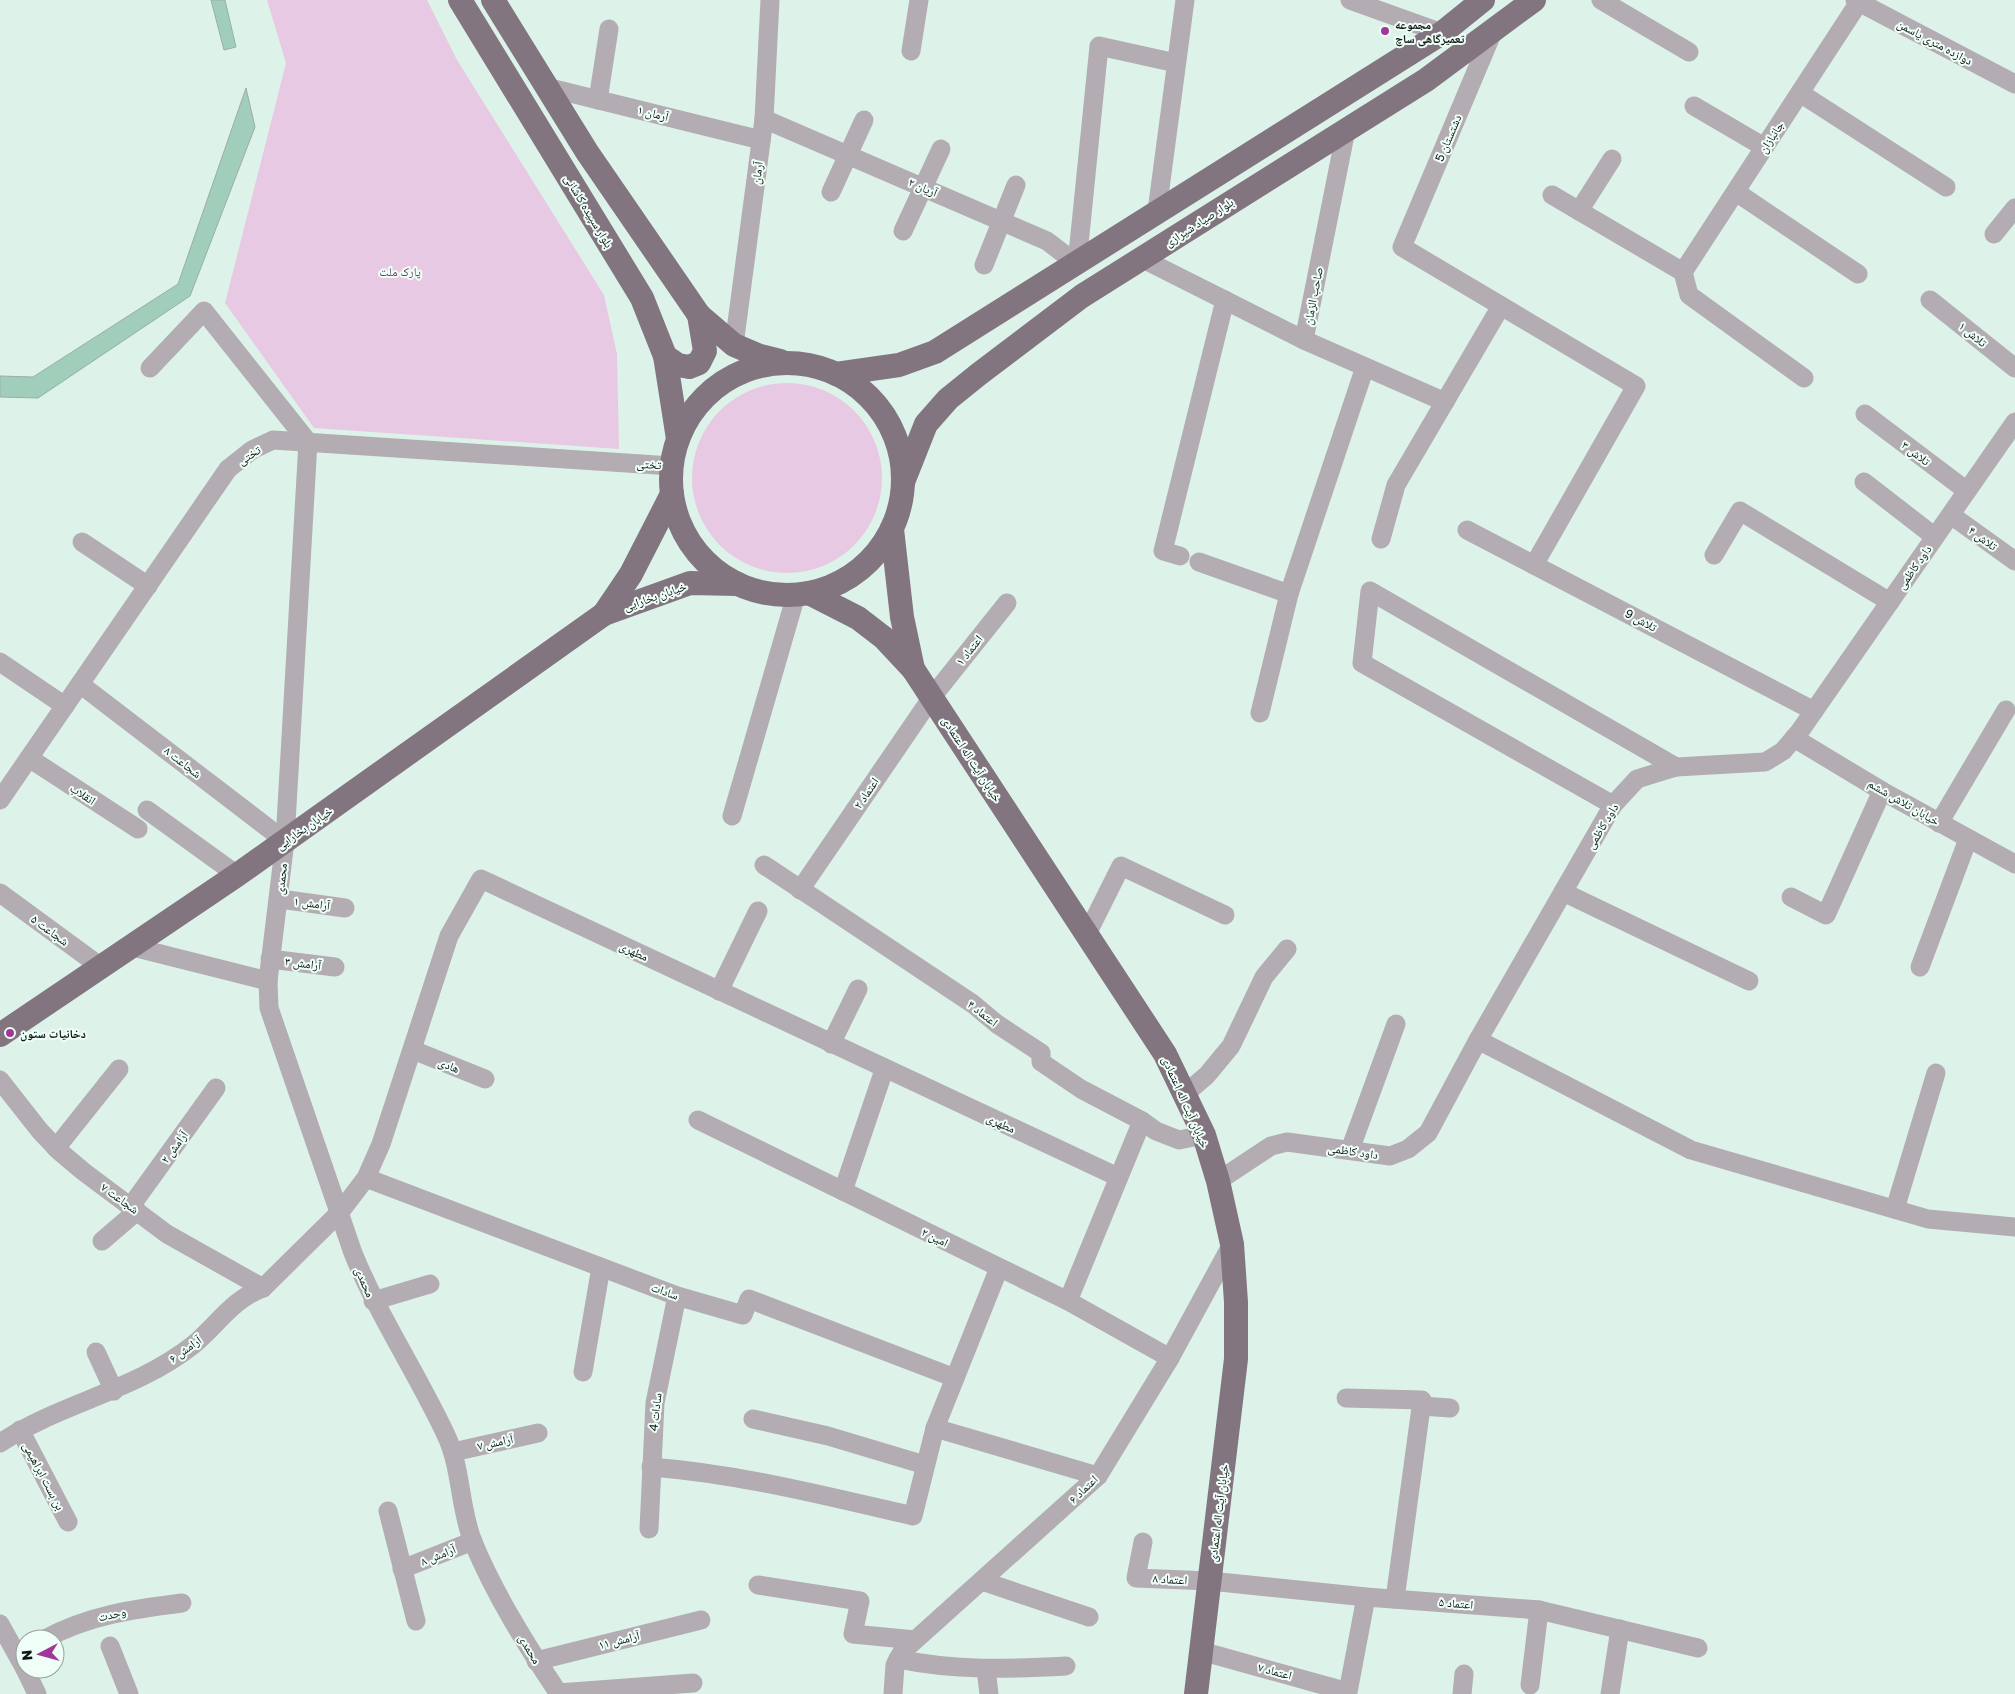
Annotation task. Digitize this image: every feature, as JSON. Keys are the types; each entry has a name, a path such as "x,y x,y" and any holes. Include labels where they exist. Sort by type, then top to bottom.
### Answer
{"main road":[{"name":"بلوار سپیده کاشانی","path":"460,0 642,298 665,356 678,439"},
{"path":"493,0 587,152 699,315 734,345 760,356 812,365 836,374 858,388 882,414 892,429 900,455 903,482 900,506 892,529 871,559 843,581 802,594 766,593 737,584 713,569 693,548 679,522 672,494 672,466 678,439 695,408 720,384 751,368 786,362"},
{"path":"836,374 899,365 927,356 1077,264 1157,211 1442,33 1483,0"},
{"name":"بلوار صیاد شیرازی","path":"903,482 926,424 948,399 1082,296 1143,259 1212,212 1426,80 1534,0"},
{"path":"665,356 678,365 689,367 699,363 705,351 699,315"},
{"name":"خیابان بخارایی","path":"604,614 631,574 672,494"},
{"path":"892,529 902,617 913,669"},
{"name":"خیابان بخارایی","path":"0,1035 237,875 604,614 690,583 737,584"},
{"path":"802,594 858,618 884,638 913,669"},
{"name":"خیابان آیت اله اعتمادی","path":"913,669 1165,1054 1204,1135 1218,1181 1232,1244 1236,1302 1236,1359 1196,1694"}],"street":[{"name":"آرمان","path":"734,345 764,119 770,0"},
{"path":"911,51 919,0"},
{"path":"1157,211 1185,0"},
{"path":"1350,0 1442,33"},
{"path":"1601,0 1689,52"},
{"name":"دوازده متری یاسمن","path":"1857,1 2015,84"},
{"name":"جانبازان","path":"1683,272 1800,93 1857,1"},
{"path":"598,100 609,29"},
{"name":"دشتستان 5","path":"1494,29 1402,247 1501,306"},
{"path":"1077,264 1099,46 1176,63"},
{"name":"آرمان ۱","path":"546,87 761,140"},
{"path":"1800,93 1946,187"},
{"path":"1694,106 1764,147"},
{"name":"آریان ۲","path":"764,119 1047,241 1077,264"},
{"path":"831,192 864,120"},
{"name":"صاحب الزمان","path":"1346,130 1304,340 1445,402"},
{"path":"903,231 941,149"},
{"path":"1579,211 1612,158"},
{"path":"984,265 1016,185"},
{"path":"1736,192 1858,274"},
{"path":"1552,195 1683,272 1689,296 1804,378"},
{"path":"1994,234 2015,208"},
{"path":"1143,259 1304,340"},
{"path":"1180,556 1163,551 1225,300"},
{"name":"تلاش ۱","path":"1930,300 2015,368"},
{"path":"1381,539 1396,485 1501,306 1636,386 1534,565"},
{"path":"150,368 204,311 308,442"},
{"path":"1260,713 1288,594 1365,367"},
{"name":"تلاش ۳","path":"1866,414 1967,491"},
{"name":"داود کاظمی","path":"1218,1181 1271,1146 1287,1142 1390,1156 1408,1149 1428,1133 1478,1040 1613,805 1637,779 1676,767 1765,762 1783,751 1814,711 1967,491 2013,430"},
{"name":"تختی","path":"0,800 228,469 252,450 274,440 672,466"},
{"name":"محمدی","path":"308,442 285,841 280,899 270,959 268,981 269,1008 353,1253 373,1300 419,1382 453,1452 473,1541 536,1661 558,1693"},
{"path":"1864,482 1935,537"},
{"path":"1714,555 1740,511 1890,602"},
{"name":"تلاش ۴","path":"1951,514 2015,561"},
{"name":"تلاش 9","path":"1467,530 1814,711"},
{"path":"82,542 148,586"},
{"path":"1198,562 1288,594"},
{"path":"1613,805 1362,663 1370,590 1676,767"},
{"path":"732,816 802,594"},
{"name":"اعتماد ۱","path":"932,697 1007,603"},
{"path":"0,662 65,706"},
{"name":"شجاعت ۸","path":"80,684 285,841"},
{"name":"اعتماد ۲","path":"800,890 932,697"},
{"path":"1939,823 2006,710"},
{"name":"خیابان تلاش ششم","path":"1794,738 1882,791 2015,864"},
{"name":"انقلاب","path":"29,758 138,829"},
{"path":"1791,897 1826,916 1882,791"},
{"path":"147,810 237,875"},
{"path":"1920,967 1968,839"},
{"name":"اعتماد ۴","path":"764,865 973,1004 997,1024 1041,1053 1041,1062 1056,1074 1142,1121 1156,1131 1179,1140 1204,1135"},
{"path":"1086,934 1121,866 1225,915"},
{"name":"مطهری","path":"340,1212 366,1178 381,1144 450,936 481,879 884,1070 1118,1177"},
{"path":"1563,892 1749,980"},
{"name":"شجاعت ۵","path":"0,893 101,967"},
{"name":"آرامش ۱","path":"280,899 345,908"},
{"path":"719,991 758,911"},
{"path":"133,947 268,981"},
{"path":"1185,1094 1207,1075 1231,1046 1264,977 1287,949"},
{"name":"آرامش ۳","path":"270,959 335,967"},
{"path":"830,1044 858,989"},
{"path":"1350,1150 1396,1024"},
{"path":"1478,1040 1691,1150 1928,1219 2014,1222"},
{"name":"هادی","path":"413,1050 485,1079"},
{"path":"56,1148 118,1069"},
{"path":"843,1191 884,1070"},
{"path":"1895,1209 1936,1073"},
{"name":"شجاعت ۷","path":"0,1080 56,1148 167,1234 263,1288"},
{"name":"آرامش ۲","path":"102,1241 134,1208 216,1088"},
{"name":"امین ۲","path":"698,1120 1068,1301 1170,1358"},
{"path":"1068,1301 1142,1121"},
{"name":"سادات","path":"366,1178 678,1296 743,1315 749,1299 955,1378"},
{"name":"آرامش ۶","path":"0,1443 20,1430 47,1417 141,1378 184,1352 206,1334 247,1294 263,1288 340,1212"},
{"name":"اعتماد ۶","path":"898,1659 902,1652 915,1640 1098,1476 1170,1358 1232,1244"},
{"path":"583,1372 601,1267"},
{"path":"651,1467 694,1470 913,1516 935,1428 999,1268"},
{"path":"373,1300 430,1284"},
{"name":"سادات 4","path":"649,1529 655,1403 678,1296"},
{"path":"96,1352 114,1390"},
{"path":"1346,1398 1422,1403 1450,1408"},
{"path":"1395,1599 1422,1403"},
{"path":"753,1419 828,1436 925,1465"},
{"path":"935,1428 1098,1476"},
{"name":"بن بست ابراهیمی","path":"20,1430 68,1522"},
{"name":"آرامش ۷","path":"453,1452 538,1433"},
{"path":"388,1511 416,1621"},
{"name":"آرامش ۸","path":"402,1569 473,1541"},
{"name":"اعتماد ۸","path":"1143,1542 1136,1578 1210,1581"},
{"path":"982,1581 1089,1617"},
{"name":"اعتماد ۵","path":"1210,1581 1366,1597 1539,1610 1698,1648"},
{"path":"758,1585 860,1601 853,1634 915,1640"},
{"name":"اعتماد ۷","path":"1202,1651 1348,1692 1366,1597"},
{"name":"وحدت","path":"65,1630 94,1617 182,1603"},
{"path":"1530,1685 1539,1610"},
{"name":"آرامش ۱۱","path":"536,1661 701,1620"},
{"path":"0,1624 15,1647"},
{"path":"1610,1694 1620,1629"},
{"path":"110,1646 129,1694"},
{"path":"893,1694 895,1665 898,1659 929,1665 986,1669 1066,1666"},
{"path":"986,1669 989,1694"},
{"path":"1462,1694 1464,1674"},
{"path":"31,1679 37,1694"},
{"path":"558,1693 693,1683"}],"green space":[{"name":"پارک ملت","path":"267,0 427,0 457,60 604,295 617,354 619,449 314,428 225,303 286,63"},
{"path":"778,383 796,383 815,387 832,394 847,404 861,418 871,433 878,450 882,478 878,506 871,523 861,538 847,552 832,562 815,569 796,573 778,573 759,569 742,562 727,552 713,538 703,523 696,506 692,487 692,469 696,450 703,433 713,418 727,404 742,394 759,387"}],"building":[{"path":"211,0 225,0 236,47 224,50"},
{"path":"246,88 255,127 190,296 38,398 0,397 0,376 33,377 178,284"}],"place":[{"name":"مجموعه تعمیرگاهی ساچ","path":"1385,31"},
{"name":"دخانیات ستون","path":"10,1033"}]}
